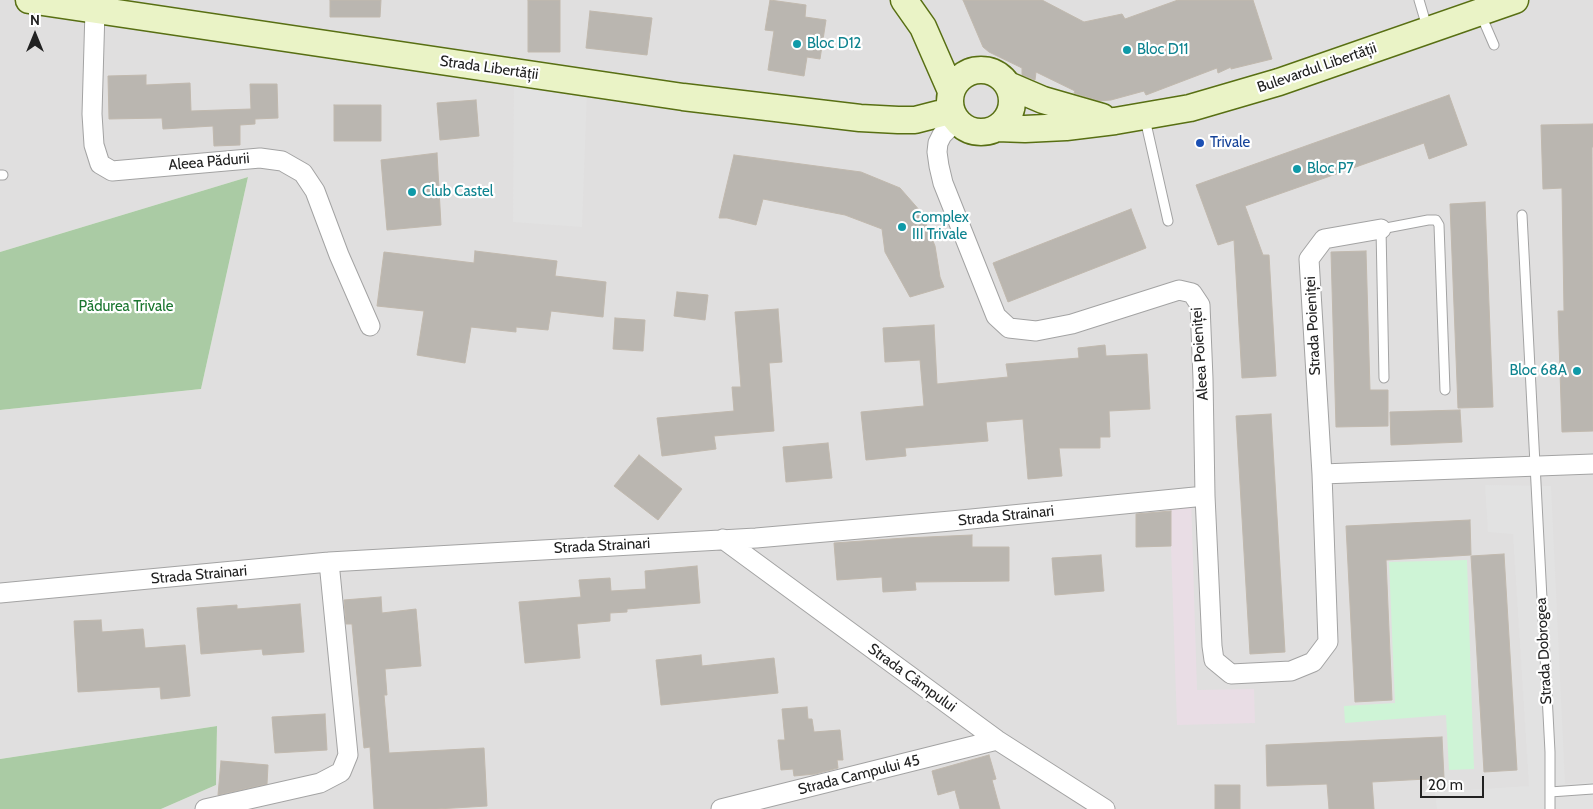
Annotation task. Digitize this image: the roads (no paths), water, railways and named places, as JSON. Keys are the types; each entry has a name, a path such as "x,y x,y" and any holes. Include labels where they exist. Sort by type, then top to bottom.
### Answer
{"main road":[{"name":"Strada Libertății","path":"29,0 683,97 860,118 915,120 952,107"},
{"path":"904,0 923,27 948,48 982,70"},
{"name":"Bulevardul Libertății","path":"997,128 1038,129 1115,121 1190,108 1251,91 1515,0"},
{"path":"923,27 952,107 964,128 975,132 986,132 997,128 1004,122 1010,114 1012,104 1008,85 1001,77 992,72 982,70 971,71 961,76 955,82 952,107"},
{"name":"Bulevardul Libertății","path":"1008,85 1065,107 1115,121"}],"street":[{"name":"Aleea Pădurii","path":"95,10 92,114 94,144 100,164 112,171 260,158 282,161 303,173 315,190 339,255 370,326"},
{"name":"Aleea Poieniței","path":"952,107 938,143 939,166 944,184 996,316 1009,328 1036,332 1072,324 1179,290 1192,292 1200,305 1205,496 1214,660 1231,674 1264,673"},
{"name":"Strada Poieniței","path":"1264,673 1291,671 1313,662 1328,642 1322,474 1309,259 1324,239 1380,230"},
{"path":"1322,474 1593,464"},
{"name":"Strada Strainari","path":"0,593 329,562 723,539 942,522 1205,496"},
{"name":"Strada Câmpului","path":"723,539 997,740 1105,809"},
{"path":"205,809 320,783 341,772 348,755 329,562"},
{"name":"Strada Campului 45","path":"721,809 997,740"}],"lane":[{"path":"1419,0 1428,30"},
{"path":"1480,12 1494,45"},
{"path":"1144,116 1168,221"},
{"name":"Strada Dobrogea","path":"1522,215 1550,752 1550,809"},
{"path":"1384,378 1380,230 1436,220 1439,225 1445,390"},
{"path":"1550,792 1593,788"}],"place":[{"name":"Bloc D12","path":"797,44"},
{"name":"Bloc D11","path":"1127,50"},
{"name":"Trivale","path":"1200,143"},
{"name":"Bloc P7","path":"1297,169"},
{"name":"Club Castel","path":"412,192"},
{"name":"Complex III Trivale","path":"902,227"},
{"name":"Bloc 68A","path":"1577,371"}],"park label":[{"name":"Pădurea Trivale","path":"126,307"}]}
